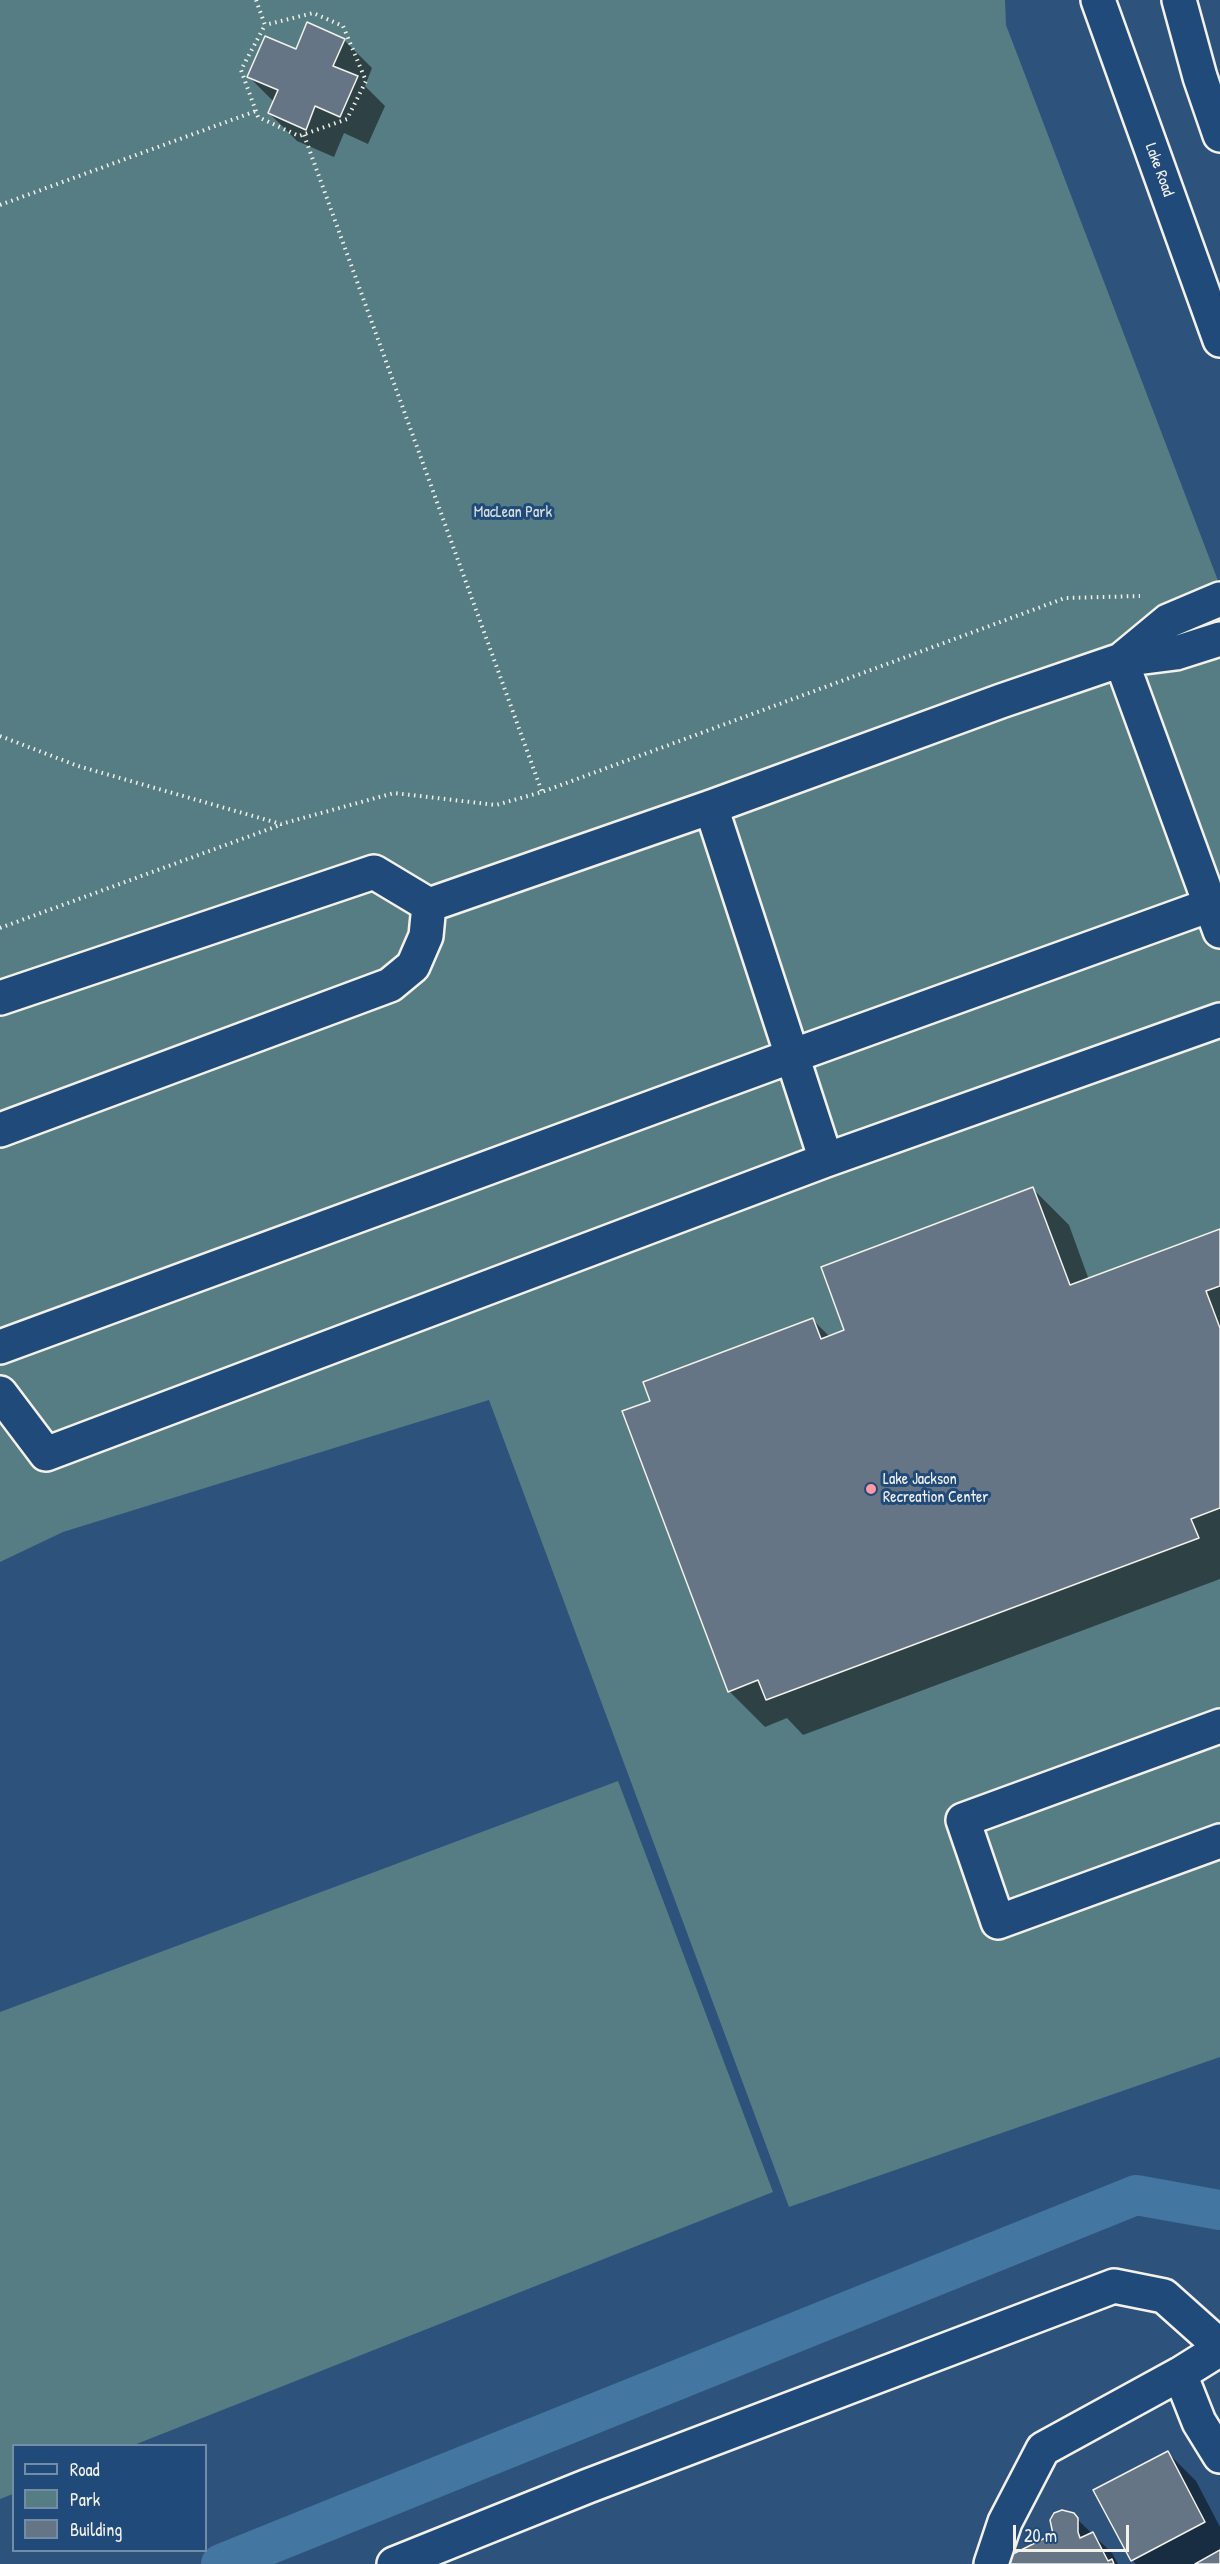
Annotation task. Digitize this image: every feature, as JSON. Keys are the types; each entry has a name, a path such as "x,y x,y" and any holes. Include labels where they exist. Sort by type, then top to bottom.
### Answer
{"street":[{"name":"Lake Road","path":"1098,0 1218,328"},
{"path":"1179,0 1200,77 1220,135"},
{"path":"1121,660 1168,621 1220,599"},
{"path":"429,906 1121,660 1176,652 1220,639"},
{"path":"0,1347 792,1056 1215,918 1121,660"},
{"path":"711,807 826,1160"},
{"path":"0,998 374,872 429,906"},
{"path":"0,1130 390,985 413,966 426,936 429,906"},
{"path":"0,1393 46,1454 826,1160 1220,1020"},
{"path":"1220,1726 963,1820 998,1922 1220,1841"},
{"path":"394,2564 599,2482 1114,2286 1164,2296 1220,2347 1180,2374 1043,2449 1005,2522 991,2564"},
{"path":"1180,2374 1199,2422 1220,2456"}],"path":[{"path":"256,0 265,25 241,70 258,117 299,136 347,119 366,81 343,26 313,13 265,25"},
{"path":"0,204 256,111"},
{"path":"304,135 542,792"},
{"path":"0,928 281,824 394,793 496,806 542,792 1065,598 1145,596"},
{"path":"0,736 78,766 281,824"}],"green space":[{"name":"MacLean Park","path":"0,0 1005,0 1006,25 1220,586 1220,2057 789,2207 489,1400 63,1532 0,1562"},
{"path":"618,1781 773,2192 137,2444 12,2444 12,2494 0,2499 0,2012"}],"building":[{"path":"307,22 345,39 333,66 358,76 340,117 315,106 306,130 268,113 278,90 247,77 265,36 296,49"},
{"path":"1033,1187 1070,1285 1220,1229 1220,1286 1206,1291 1220,1328 1220,1508 1191,1519 1199,1538 766,1700 758,1680 728,1692 622,1411 650,1401 643,1382 813,1318 821,1339 844,1330 821,1267"},
{"path":"1168,2451 1205,2522 1131,2561 1093,2490"},
{"path":"1062,2510 1074,2513 1078,2518 1080,2538 1093,2532 1108,2561 1112,2559 1114,2564 1010,2564 1007,2557 1053,2534 1050,2520 1054,2513"},
{"path":"1220,2550 1220,2564 1195,2564"}],"waterway":[{"path":"221,2564 1136,2195 1220,2210"}],"place":[{"name":"Lake Jackson Recreation Center","path":"871,1489"}]}
